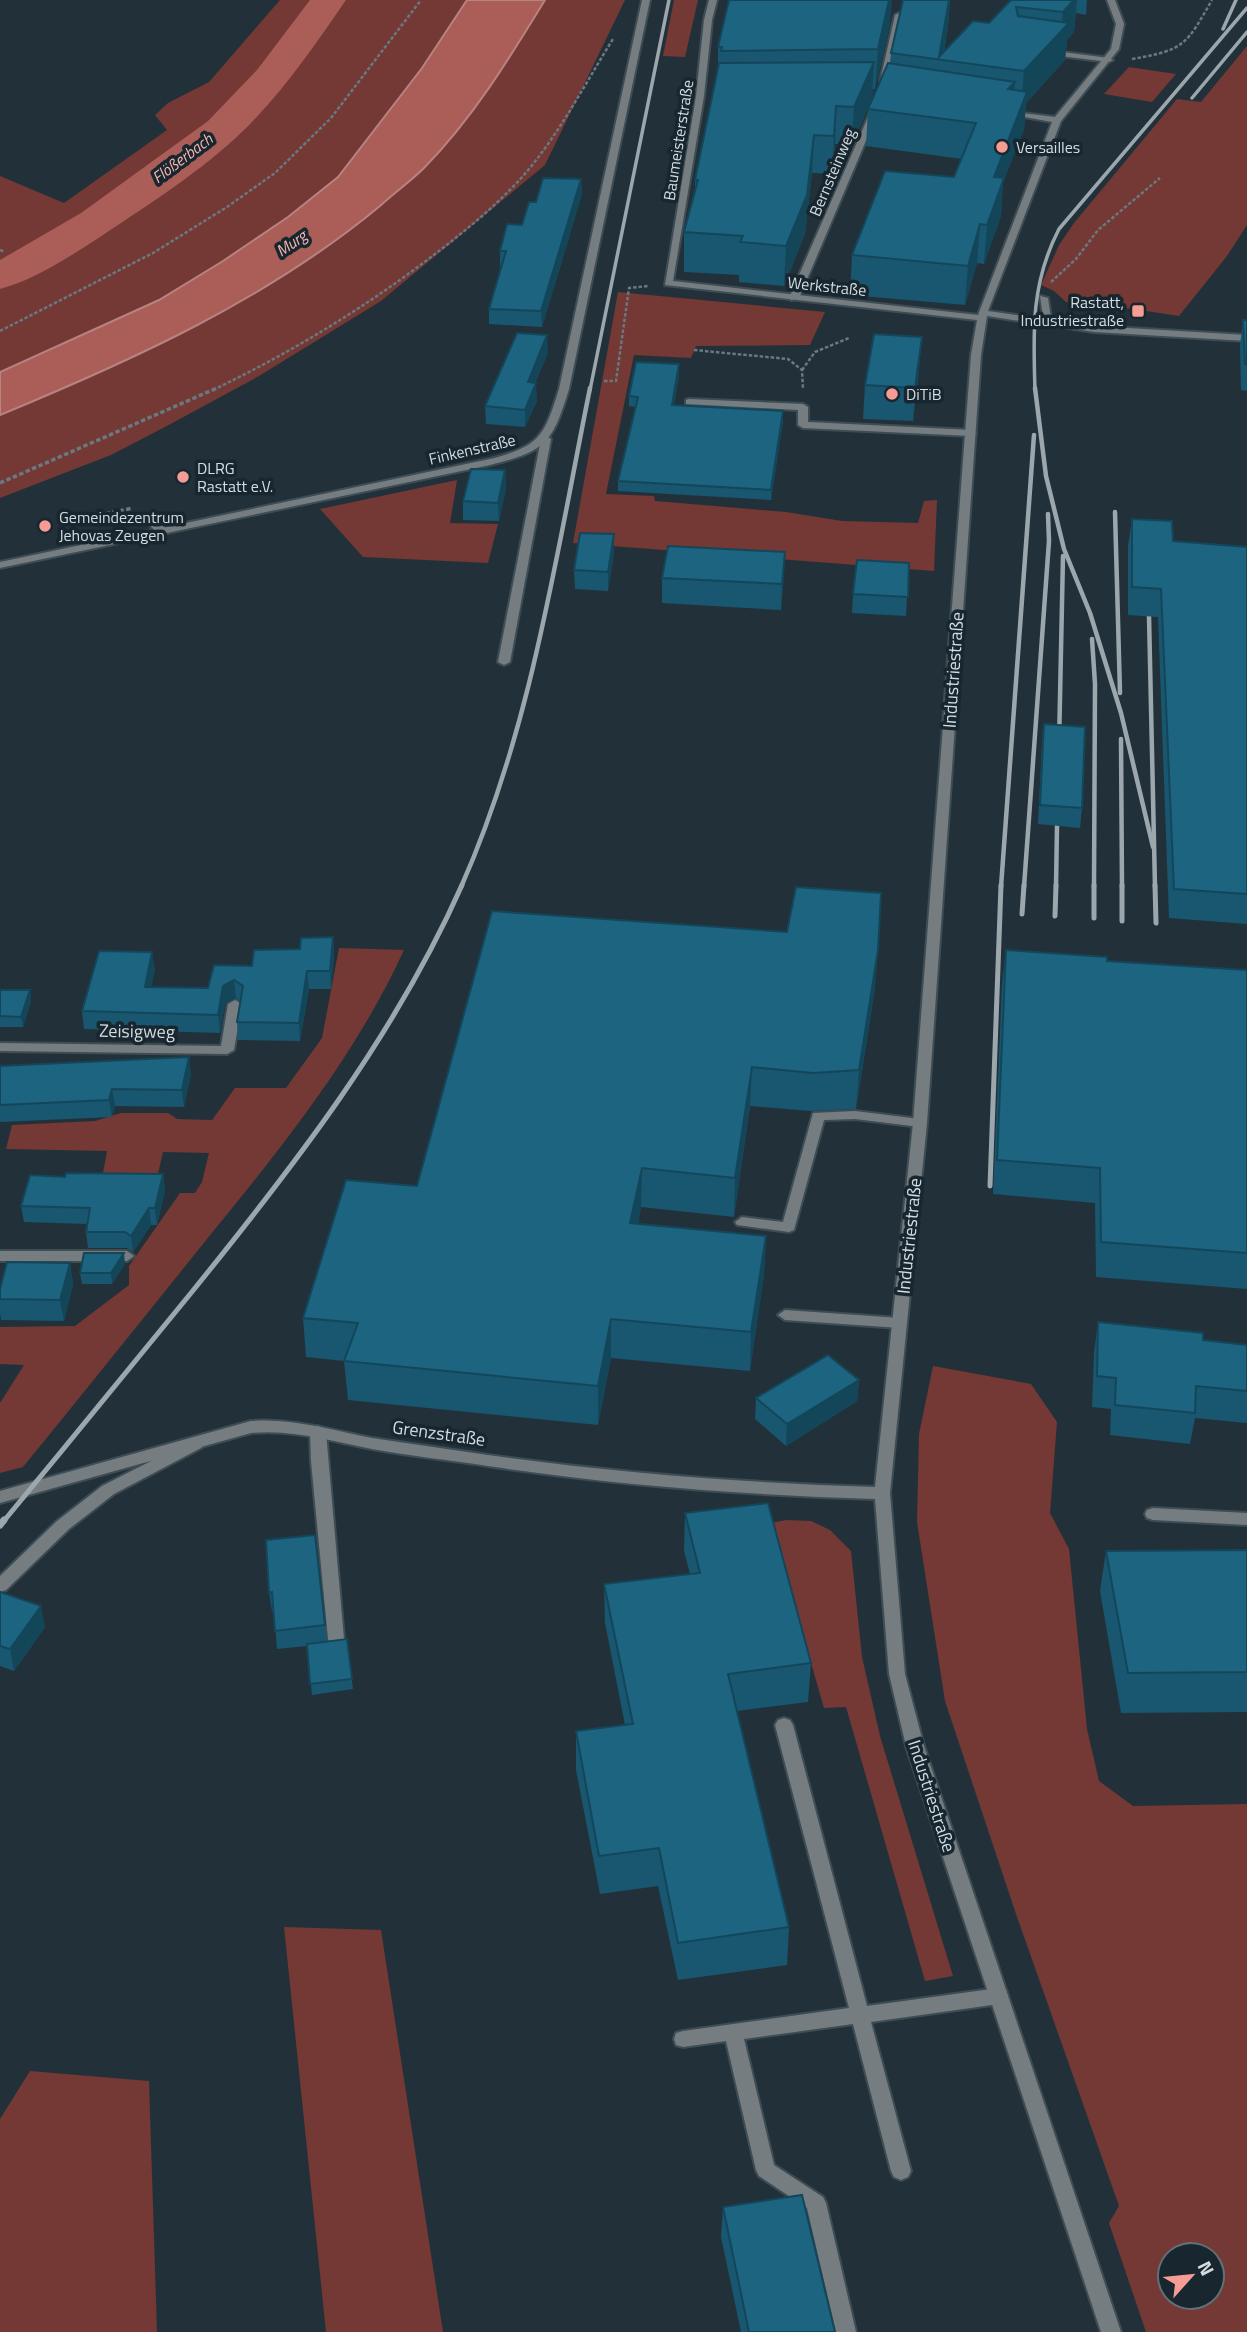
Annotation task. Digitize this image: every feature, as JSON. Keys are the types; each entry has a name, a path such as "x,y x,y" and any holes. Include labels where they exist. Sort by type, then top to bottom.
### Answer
{"street":[{"path":"504,662 546,439 552,430 564,389 646,0"},
{"name":"Baumeisterstraße","path":"668,283 700,96 708,20 713,0"},
{"path":"1041,51 1108,60 1115,49 1120,24 1111,0"},
{"name":"Bernsteinweg","path":"794,298 881,94 900,15"},
{"name":"Industriestraße","path":"1108,60 1057,120 982,315 920,1123 882,1493 897,1674 915,1746 1111,2332"},
{"path":"700,96 714,96"},
{"path":"990,111 1057,120"},
{"name":"Werkstraße","path":"668,283 1094,329 1247,338"},
{"path":"1043,298 1049,323"},
{"path":"689,402 803,407 803,425 971,433"},
{"name":"Finkenstraße","path":"0,565 511,457 527,452 546,439"},
{"path":"153,523 163,531"},
{"name":"Zeisigweg","path":"0,1048 227,1050 235,1004"},
{"path":"742,1222 789,1227 818,1116 855,1115 920,1123"},
{"path":"0,1256 127,1255"},
{"path":"785,1315 900,1323"},
{"name":"Grenzstraße","path":"0,1497 251,1427 272,1424 370,1443 627,1479 761,1490 882,1493"},
{"path":"318,1432 318,1461 336,1639"},
{"path":"0,1586 63,1525 108,1490 197,1444"},
{"path":"1153,1514 1247,1519"},
{"path":"784,1725 901,2171"},
{"path":"683,2039 999,1996"},
{"path":"733,2032 766,2171 816,2203 846,2332"}],"path":[{"path":"0,331 86,290 157,251 261,184 296,154 342,106 421,0"},
{"path":"1108,60 1161,54 1188,41 1212,0"},
{"path":"0,483 145,424 224,387 278,359 362,309 419,268 485,214 530,168 575,105 616,35"},
{"path":"1043,298 1045,289 1076,259 1098,230 1160,178"},
{"path":"0,250 5,253"},
{"path":"604,380 616,381 629,288 668,283"},
{"path":"803,407 802,370 806,357 814,351 849,338"},
{"path":"694,350 788,359 802,370"},
{"path":"85,518 133,508"}],"shaded area":[{"path":"280,0 467,0 422,68 338,177 288,217 159,300 0,372 0,280 67,245 170,175 61,240 0,270 0,176 64,203 167,130 155,115 168,103 209,82"},
{"path":"545,0 625,0 545,165 381,301 259,376 111,455 0,498 0,415 100,372 198,325 292,270 337,239 414,178 442,149 489,87"},
{"path":"674,0 698,0 685,57 663,56"},
{"path":"1247,46 1247,225 1227,256 1179,316 1126,308 1089,307 1066,302 1054,291 1041,285 1059,245 1074,223 1177,99 1201,102"},
{"path":"1129,67 1176,74 1152,102 1104,94"},
{"path":"618,292 825,312 810,345 696,346 691,358 634,355 606,494 654,496 655,501 786,512 842,521 918,523 924,501 937,500 934,571 573,543"},
{"path":"457,480 450,523 498,524 488,563 363,557 320,509"},
{"path":"339,948 404,950 363,1028 289,1136 23,1467 0,1473 0,1403 24,1365 0,1364 0,1327 75,1326 129,1285 129,1266 180,1193 195,1193 202,1182 209,1153 163,1152 158,1174 103,1173 107,1151 6,1149 12,1125 95,1121 121,1113 168,1113 177,1119 212,1120 235,1088 286,1088 322,1038"},
{"path":"933,1366 1031,1384 1057,1422 1050,1513 1069,1549 1087,1729 1099,1781 1133,1806 1247,1804 1247,2332 1146,2332 1109,2223 1119,2206 1016,1914 945,1701 917,1522 919,1434"},
{"path":"786,1520 811,1521 830,1530 851,1551 862,1657 880,1736 953,1976 925,1981 846,1707 824,1708 771,1523"},
{"path":"284,1927 381,1930 443,2332 326,2332"},
{"path":"30,2071 149,2081 157,2332 0,2332 0,2119"}],"water":[{"name":"Murg","path":"467,0 545,0 504,66 459,129 414,178 337,239 246,298 149,349 0,415 0,372 159,300 288,217 338,177 422,68"}],"building":[{"path":"729,0 889,0 878,49 721,51 722,47 718,47"},
{"path":"903,0 949,0 939,57 973,21 989,23 1011,0 1074,0 1063,12 1016,7 1018,16 1069,23 1024,71 891,53"},
{"path":"874,62 854,107 836,106 834,136 814,135 807,195 786,246 740,242 743,236 684,232 698,180 695,180 719,63"},
{"path":"888,63 1015,82 1008,89 1027,92 994,177 1004,178 987,225 980,224 968,266 852,255 885,171 954,177 976,123 868,109"},
{"path":"543,178 581,179 541,311 489,309 506,251 500,251 507,224 522,225 529,202 536,202"},
{"path":"1243,320 1247,320 1247,364 1245,364"},
{"path":"517,333 547,335 528,382 536,383 525,410 485,406"},
{"path":"874,334 922,337 915,388 865,385"},
{"path":"636,362 679,364 672,405 783,411 771,490 618,481 638,397 629,396"},
{"path":"471,469 505,470 498,503 463,501"},
{"path":"1132,519 1172,521 1173,541 1247,547 1247,894 1174,889 1161,589 1132,587"},
{"path":"580,533 614,534 608,572 574,570"},
{"path":"668,546 785,552 782,584 662,578"},
{"path":"857,560 909,563 908,597 853,594"},
{"path":"1044,724 1085,727 1082,808 1040,805"},
{"path":"796,887 881,893 878,950 859,1070 813,1073 752,1067 735,1178 642,1168 630,1223 766,1236 751,1332 611,1319 598,1386 344,1361 358,1323 303,1318 346,1180 417,1186 492,911 787,932"},
{"path":"333,937 330,971 307,971 299,1023 237,1022 243,986 234,980 223,986 218,1015 82,1011 99,951 152,952 145,987 208,988 214,965 252,966 254,950 300,949 301,938"},
{"path":"1006,950 1107,957 1107,961 1247,970 1247,1253 1101,1242 1100,1168 997,1160"},
{"path":"0,990 30,990 21,1017 0,1016"},
{"path":"189,1057 182,1090 112,1089 109,1100 0,1105 0,1066"},
{"path":"66,1173 163,1174 155,1208 149,1208 131,1236 125,1232 86,1232 90,1208 21,1206 30,1175 65,1177"},
{"path":"84,1253 124,1253 111,1273 80,1273"},
{"path":"7,1262 70,1263 60,1300 0,1299"},
{"path":"1098,1322 1203,1333 1203,1340 1247,1345 1247,1391 1196,1386 1195,1413 1115,1405 1116,1378 1097,1376"},
{"path":"828,1355 859,1380 787,1424 756,1398"},
{"path":"768,1503 811,1663 728,1674 789,1927 678,1943 659,1848 599,1856 576,1731 633,1724 604,1584 700,1573 685,1513"},
{"path":"315,1535 325,1625 275,1631 272,1592 269,1593 266,1540"},
{"path":"1247,1550 1247,1672 1128,1673 1106,1551"},
{"path":"0,1592 41,1606 10,1649 0,1646"},
{"path":"347,1639 352,1679 310,1684 307,1644"},
{"path":"802,2195 835,2332 749,2332 723,2207"}],"waterway":[{"name":"Flößerbach","path":"0,276 77,233 212,138 257,93 328,0"}],"railway":[{"path":"590,390 669,0"},
{"path":"1223,29 1236,0"},
{"path":"1035,390 1036,308 1043,269 1059,229 1247,8"},
{"path":"1192,98 1247,32"},
{"path":"461,887 485,827 524,704 553,578 590,388"},
{"path":"1035,388 1046,476 1064,549 1090,613 1121,713 1153,847"},
{"path":"1001,887 1034,435"},
{"path":"1115,512 1120,693"},
{"path":"1024,887 1049,541 1048,514"},
{"path":"1059,745 1063,556"},
{"path":"1149,616 1155,887"},
{"path":"1092,639 1095,684 1094,887"},
{"path":"1121,739 1122,887"},
{"path":"1056,887 1057,826"},
{"path":"3,1522 191,1293 304,1148 340,1098 406,995 462,885"},
{"path":"990,1186 1001,885"},
{"path":"1022,914 1024,885"},
{"path":"1055,916 1056,885"},
{"path":"1155,885 1156,923"},
{"path":"1094,887 1094,918"},
{"path":"1122,887 1122,921"},
{"path":"0,1525 4,1520"}],"place":[{"name":"Versailles","path":"1002,147"},
{"name":"Rastatt, Industriestraße","path":"1138,311"},
{"name":"DiTiB","path":"892,394"},
{"name":"DLRG Rastatt e.V.","path":"183,477"},
{"name":"Gemeindezentrum Jehovas Zeugen","path":"45,526"}]}
